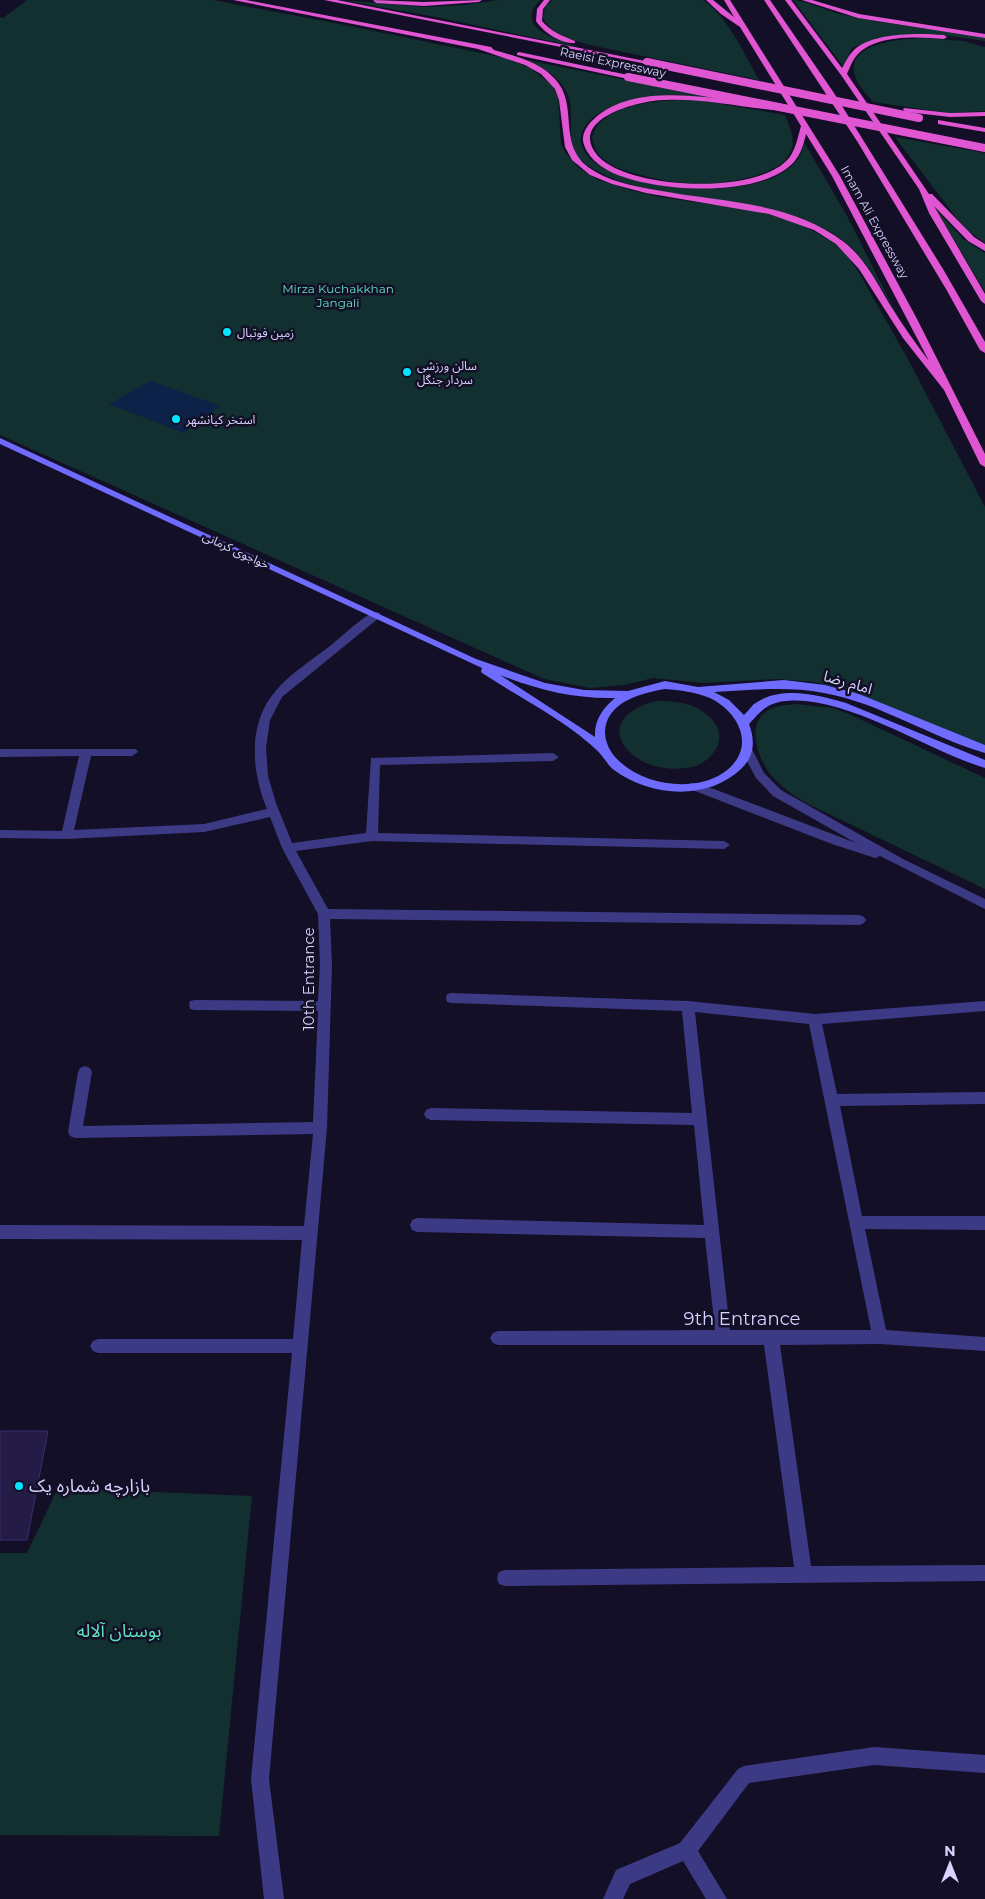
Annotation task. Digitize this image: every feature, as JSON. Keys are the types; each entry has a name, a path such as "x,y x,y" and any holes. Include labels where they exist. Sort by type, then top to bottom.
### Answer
{"highway":[{"name":"Raeisi Expressway","path":"236,0 985,148"},
{"name":"Raeisi Expressway","path":"327,0 985,130"},
{"path":"368,0 424,4 480,0"},
{"path":"547,0 540,9 538,16 541,25 578,44 614,56"},
{"path":"709,0 723,14 744,27"},
{"name":"Imam Ali Expressway","path":"728,0 836,176 886,269 985,464"},
{"name":"Imam Ali Expressway","path":"767,0 857,134 962,308 985,350"},
{"path":"788,0 843,74 923,189 971,239 985,248"},
{"path":"805,0 858,16 985,36"},
{"path":"843,74 859,49 867,45 892,39 937,36 985,44"},
{"path":"482,48 528,64 552,79 563,98 567,144 577,161 595,174 620,184 664,195 771,212 809,224 841,243 860,264 916,353 946,388"},
{"path":"788,109 713,100 671,98 624,105 609,111 593,123 587,135 588,145 598,159 628,175 655,182 684,186 718,186 758,178 786,165 797,151 805,126"},
{"path":"855,103 950,115 985,114"},
{"path":"923,189 933,213 985,301"}],"main road":[{"name":"خواجوی کرمانی","path":"0,441 472,661"},
{"path":"472,661 562,691 583,694 627,694"},
{"path":"472,661 582,732 623,771 649,784 669,788 710,784 727,775 740,764 747,750 748,737 744,722 736,711 722,700 695,689 665,685 645,688 627,694 614,703 605,714 600,727 600,740 606,753"},
{"name":"امام رضا","path":"695,689 784,684 825,688 855,697 985,749"},
{"name":"امام رضا","path":"744,722 754,709 770,701 794,698 820,700 860,712 985,764"}],"street":[{"name":"10th Entrance","path":"274,1899 260,1779 320,1128 326,965 324,914 288,848 274,812 262,776 260,748 265,720 278,695 376,615"},
{"path":"747,750 760,775 777,793 899,862 985,904"},
{"path":"67,835 86,752"},
{"path":"0,753 132,752"},
{"path":"372,837 375,760 553,757"},
{"path":"694,786 836,841 899,862"},
{"path":"0,834 67,835 204,828 274,812"},
{"path":"288,848 372,837 724,845"},
{"path":"324,914 860,920"},
{"path":"452,998 688,1006 815,1019 985,1006"},
{"path":"195,1005 325,1006"},
{"path":"688,1006 723,1337"},
{"path":"815,1019 880,1337"},
{"path":"86,1072 75,1132 320,1128"},
{"path":"832,1100 985,1098"},
{"path":"432,1114 700,1119"},
{"path":"856,1222 985,1223"},
{"path":"418,1225 712,1232"},
{"path":"0,1232 310,1233"},
{"path":"771,1337 804,1575"},
{"name":"9th Entrance","path":"498,1338 880,1337 985,1344"},
{"path":"98,1346 299,1346"},
{"path":"505,1578 985,1573"},
{"path":"613,1899 623,1877 687,1850 744,1775 874,1756 985,1764"},
{"path":"687,1850 717,1899"}],"green space":[{"name":"Mirza Kuchakkhan Jangali","path":"27,0 213,0 505,58 530,68 552,85 558,96 561,144 565,152 579,168 596,179 660,197 750,210 780,217 800,224 831,241 844,251 858,271 909,361 985,507 985,745 867,698 813,682 778,679 704,683 653,678 625,685 590,688 544,679 0,435 0,17 3,18"},
{"path":"341,0 425,7 465,5 498,0 540,0 533,10 532,18 535,25 550,36 578,47 436,17"},
{"path":"552,0 703,0 720,15 727,25 759,80 590,45 570,39 557,33 543,18 545,6"},
{"path":"793,0 844,15 985,38 985,41 935,34 872,40 852,48 843,66"},
{"path":"923,38 963,41 985,47 985,111 948,113 873,102 860,87 856,80 854,65 858,56 867,49 890,41"},
{"path":"521,59 748,104 669,95 640,98 611,107 599,113 582,132 582,147 588,156 600,166 620,175 648,183 680,187 714,188 746,185 774,177 795,163 804,142 847,216 901,323 859,255 841,239 819,226 783,215 647,190 605,175 587,165 579,158 571,141 570,104 564,88 549,72"},
{"path":"699,100 785,115 793,140 790,154 779,166 758,175 729,182 700,184 656,179 626,171 607,162 597,152 592,139 596,128 604,119 615,112 641,104"},
{"path":"895,137 985,153 985,243 968,231 958,220"},
{"path":"935,208 963,239 985,253 985,292"},
{"path":"656,701 675,702 693,706 712,720 719,732 719,740 717,747 709,758 698,765 676,769 656,766 638,759 626,748 620,735 622,722 633,710"},
{"path":"797,704 833,708 849,714 985,778 985,889 806,803 778,782 770,774 758,750 756,741 757,724 761,717 770,709"},
{"name":"بوستان آلاله","path":"58,1488 252,1496 219,1836 0,1835 0,1553 27,1553"}],"water":[{"name":"استخر کیانشهر","path":"151,381 220,406 184,433 109,404"}],"building":[{"name":"بازارچه شماره یک","path":"0,1431 48,1431 27,1540 0,1540"}],"place":[{"name":"زمین فوتبال","path":"227,332"},
{"name":"سالن ورزشی سردار جنگل","path":"407,372"},
{"name":"استخر کیانشهر","path":"176,419"},
{"name":"بازارچه شماره یک","path":"19,1486"}]}
